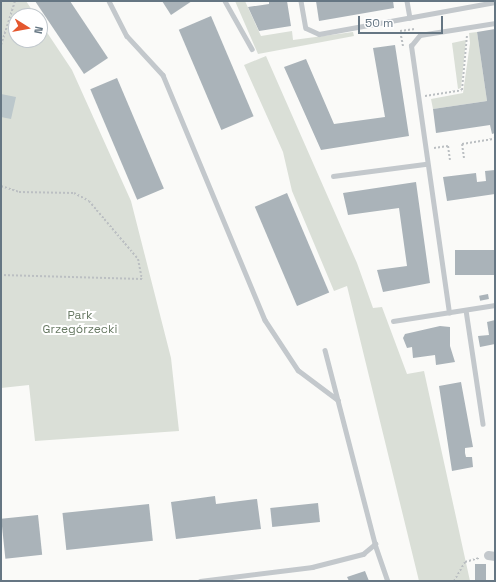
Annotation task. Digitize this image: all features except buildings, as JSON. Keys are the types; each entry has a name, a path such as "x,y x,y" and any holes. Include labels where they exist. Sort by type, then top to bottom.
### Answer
{"lane":[{"path":"109,1 127,36 163,75 265,320 298,370 338,400"},
{"path":"225,1 252,49"},
{"path":"301,1 306,28 314,34 495,2"},
{"path":"407,1 410,18"},
{"path":"449,312 426,164 411,46 420,35 495,23"},
{"path":"333,176 426,164"},
{"path":"393,321 495,305"},
{"path":"466,310 483,424"},
{"path":"325,350 375,544 388,581"},
{"path":"200,581 312,567 363,554 375,544"}],"path":[{"path":"1,45 15,1"},
{"path":"424,104 423,96 462,90 468,41 466,27"},
{"path":"404,54 400,31 416,29"},
{"path":"464,158 462,144 495,139"},
{"path":"430,141 431,149 448,146 450,160"},
{"path":"1,186 19,192 74,193 89,200 138,259 142,279 1,275"},
{"path":"454,581 465,562 491,556"}],"green space":[{"name":"Park Grzegórzecki","path":"1,1 26,1 31,8 8,8 8,48 48,48 48,34 72,70 131,201 171,358 179,431 35,441 29,385 1,388"},
{"path":"235,1 245,1 261,36 292,31 293,40 353,32 354,36 258,54"},
{"path":"477,32 487,101 433,109 431,99 463,93 470,43 469,33"},
{"path":"466,40 461,88 458,89 452,43"},
{"path":"266,56 357,263 373,308 382,307 407,374 424,371 470,581 419,581 347,286 334,291 292,191 283,152 244,65"}],"shaded area":[{"path":"1,94 16,97 11,119 1,117"}]}
